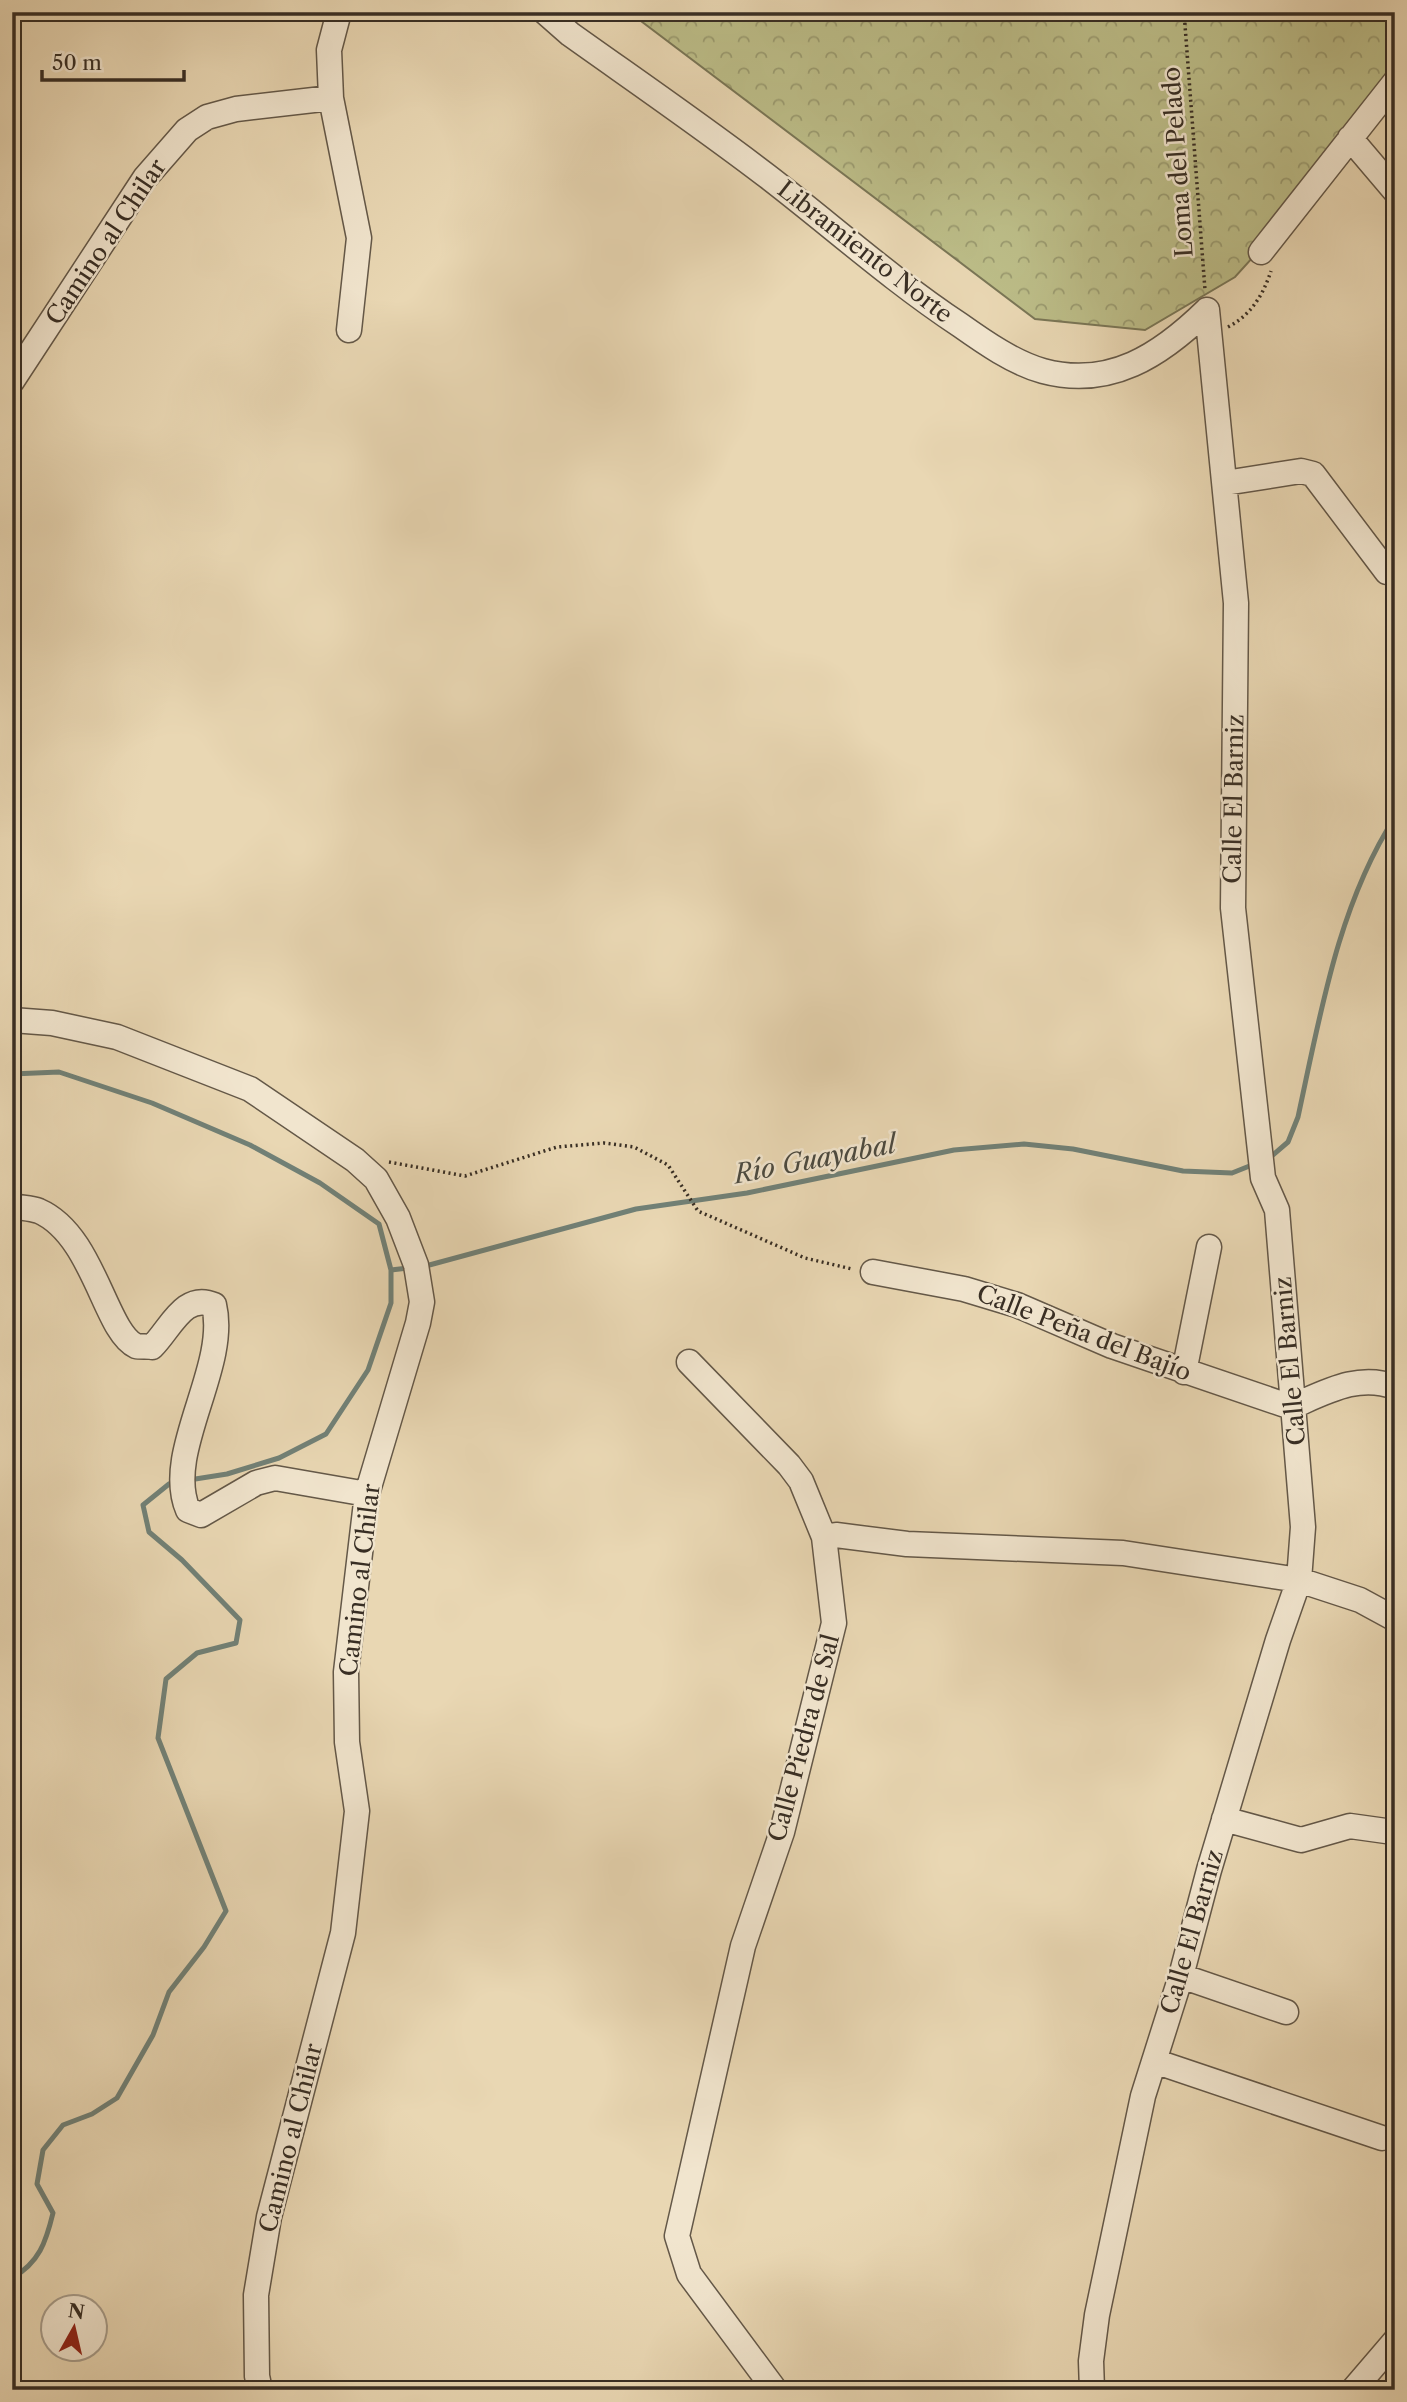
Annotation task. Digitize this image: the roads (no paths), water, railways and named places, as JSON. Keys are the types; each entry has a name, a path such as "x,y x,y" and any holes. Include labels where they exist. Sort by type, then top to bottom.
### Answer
{"street":[{"path":"339,12 328,50 331,98 359,237 349,330"},
{"name":"Libramiento Norte","path":"545,12 570,34 767,176 908,290 986,343 1041,371 1087,376 1128,367 1208,321"},
{"path":"1267,260 1350,138 1395,82"},
{"name":"Camino al Chilar","path":"12,381 145,178 187,130 207,117 236,109 331,98"},
{"path":"1350,138 1395,191"},
{"name":"Calle El Barniz","path":"1091,2390 1093,2349 1112,2231 1154,2060 1181,1976 1224,1819 1299,1580 1303,1527 1291,1407 1289,1322 1277,1210 1263,1178 1233,908 1236,603 1208,321"},
{"path":"1224,483 1301,471 1313,474 1387,572"},
{"name":"Camino al Chilar","path":"12,1020 52,1023 117,1037 250,1089 355,1160 376,1179 398,1218 417,1267 422,1302 367,1494 346,1672 347,1742 357,1811 343,1933 269,2217 256,2295 257,2376 260,2390"},
{"path":"12,1206 39,1211 64,1228 82,1251 125,1336 137,1346 152,1346 188,1303 202,1300 214,1305 219,1323 216,1347 186,1458 183,1497 188,1510 201,1515 256,1483 275,1478 367,1494"},
{"path":"1184,1372 1209,1247"},
{"name":"Calle Peña del Bajío","path":"873,1272 964,1289 1017,1305 1184,1372 1291,1407"},
{"name":"Calle Piedra de Sal","path":"689,1362 789,1465 801,1481 824,1537 834,1623 782,1832 743,1946 677,2236 689,2274 775,2390"},
{"path":"1291,1407 1347,1383 1377,1381 1395,1387"},
{"path":"824,1537 836,1535 906,1544 1123,1553 1299,1580 1360,1600 1395,1619"},
{"path":"1224,1819 1301,1840 1350,1826 1393,1832"},
{"path":"1181,1976 1286,2012"},
{"path":"1154,2060 1382,2138"},
{"path":"1353,2390 1395,2341"}],"waterway":[{"name":"Río Guayabal","path":"1267,1160 1288,1142 1298,1117 1323,1001 1345,924 1375,851 1395,817"},
{"path":"12,1074 59,1072 152,1103 250,1145 320,1183 379,1224 391,1270 391,1303 368,1370 326,1434 279,1458 227,1474 189,1480"},
{"name":"Río Guayabal","path":"422,1267 636,1209 747,1193 954,1150 1024,1144 1073,1149 1183,1171 1232,1173 1252,1165"},
{"name":"Río Guayabal","path":"391,1270 408,1268"},
{"path":"12,2278 29,2266 40,2251 53,2213 37,2184 43,2150 63,2125 92,2114 117,2098 153,2035 169,1992 204,1947 226,1911 158,1738 166,1679 197,1653 236,1643 240,1620 182,1560 149,1532 143,1505 169,1484"}]}
